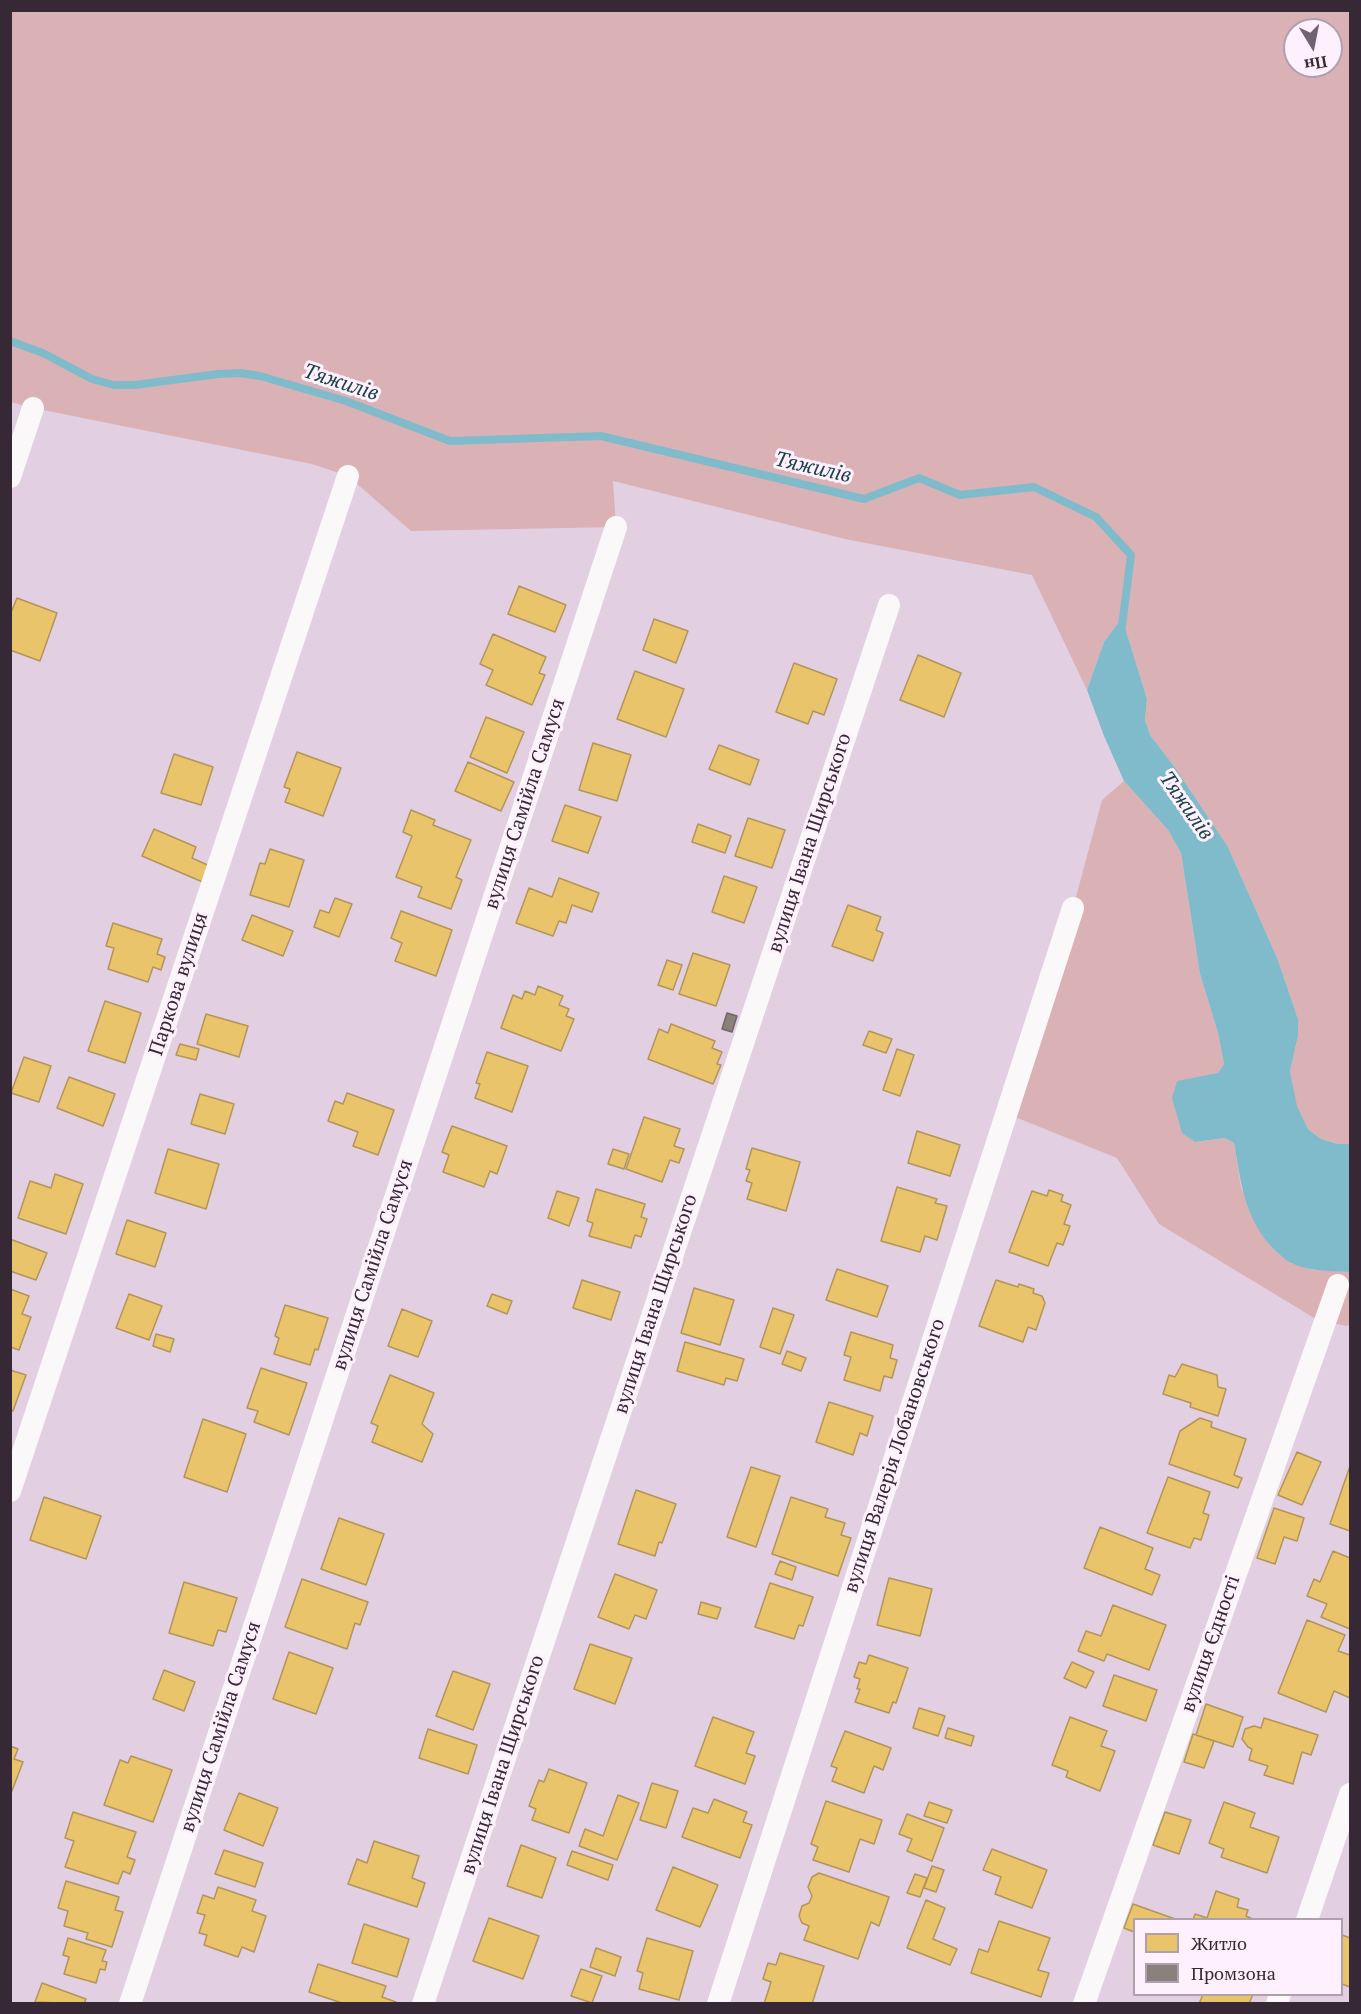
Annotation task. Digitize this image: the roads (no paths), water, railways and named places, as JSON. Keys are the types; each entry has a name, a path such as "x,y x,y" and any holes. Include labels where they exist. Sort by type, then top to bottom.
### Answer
{"street":[{"path":"10,477 33,408"},
{"name":"Паркова вулиця","path":"10,1491 348,476"},
{"name":"вулиця Самійла Самуся","path":"130,2004 616,527"},
{"name":"вулиця Івана Щирського","path":"423,2004 889,605"},
{"name":"вулиця Валерія Лобановського","path":"718,2004 1073,908"},
{"name":"вулиця Єдності","path":"1084,2004 1338,1285"},
{"path":"1308,1918 1350,1794"}],"water":[{"path":"1122,618 1147,699 1145,720 1150,735 1174,766 1228,847 1278,960 1298,1019 1298,1036 1290,1071 1297,1106 1308,1129 1321,1139 1338,1144 1350,1144 1350,1272 1313,1270 1286,1260 1266,1241 1251,1215 1242,1187 1234,1143 1225,1138 1195,1142 1182,1133 1172,1098 1177,1081 1218,1073 1224,1064 1218,1033 1200,974 1181,853 1168,830 1124,781 1087,690 1104,642"}],"waterway":[{"name":"Тяжилів","path":"10,341 43,353 92,379 114,385 135,385 218,374 241,373 260,376 346,401 450,441 601,436 864,499 919,478 960,495 1034,487 1096,517 1131,555 1122,626"}]}
